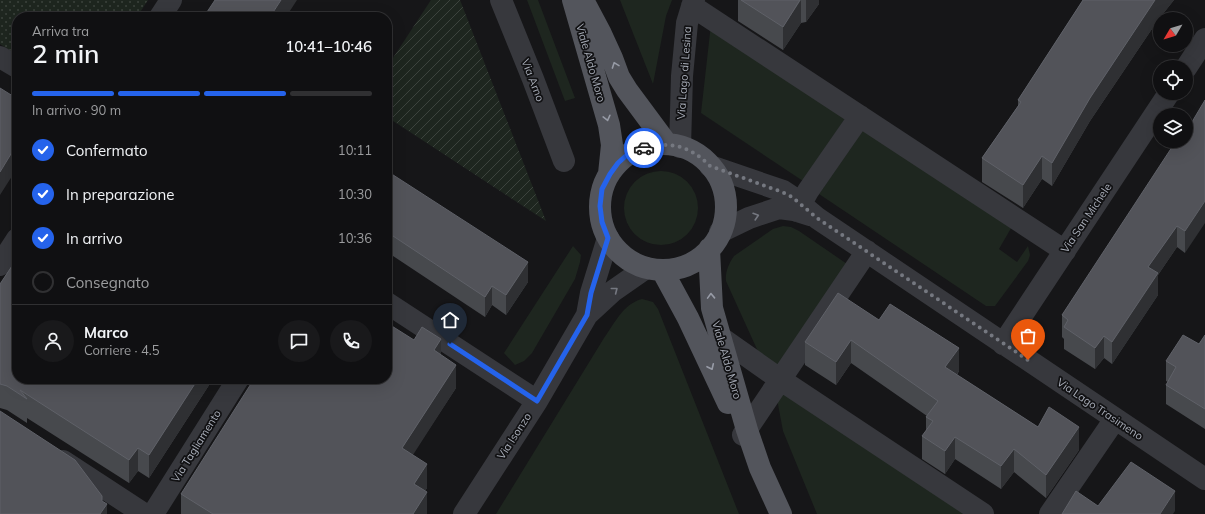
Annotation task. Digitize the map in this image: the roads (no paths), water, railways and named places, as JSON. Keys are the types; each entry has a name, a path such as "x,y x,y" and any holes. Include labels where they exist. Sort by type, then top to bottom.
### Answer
{"main road":[{"name":"Viale Aldo Moro","path":"573,0 609,124 612,145 610,174"},
{"name":"Viale Aldo Moro","path":"583,0 601,34 619,77 627,90 674,146"},
{"name":"Viale Aldo Moro","path":"711,342 688,318 654,269 631,261 618,251 608,238 602,222 600,206 602,189 618,163 628,154 640,148 653,145 674,146 691,151 702,158 710,166 722,186 725,197 724,221 715,241 711,342 745,433 781,514"},
{"path":"654,269 680,268 696,261 715,241"}],"street":[{"path":"163,12 171,0"},
{"name":"Via Arno","path":"501,0 564,161"},
{"path":"693,3 860,116 1065,251"},
{"name":"Via Lago di Lesina","path":"674,146 687,23 693,3"},
{"path":"1191,60 1205,39"},
{"path":"0,56 12,64"},
{"name":"Via San Michele","path":"1003,344 1164,100"},
{"path":"805,211 808,191 860,116"},
{"name":"Via Lago Trasimeno","path":"710,166 782,192 805,211 867,251 1205,479"},
{"name":"Via Lago Trasimeno","path":"715,241 748,218 779,208 805,211"},
{"path":"587,315 591,293 608,238"},
{"path":"0,265 12,246"},
{"path":"745,433 867,251"},
{"path":"587,315 614,291 654,269"},
{"path":"392,306 537,401"},
{"name":"Via Isonzo","path":"464,514 537,401 587,315"},
{"path":"711,342 781,380 982,514"},
{"name":"Via Tagliamento","path":"153,514 235,384"},
{"path":"1050,514 1115,419"},
{"path":"46,450 144,514"}]}
